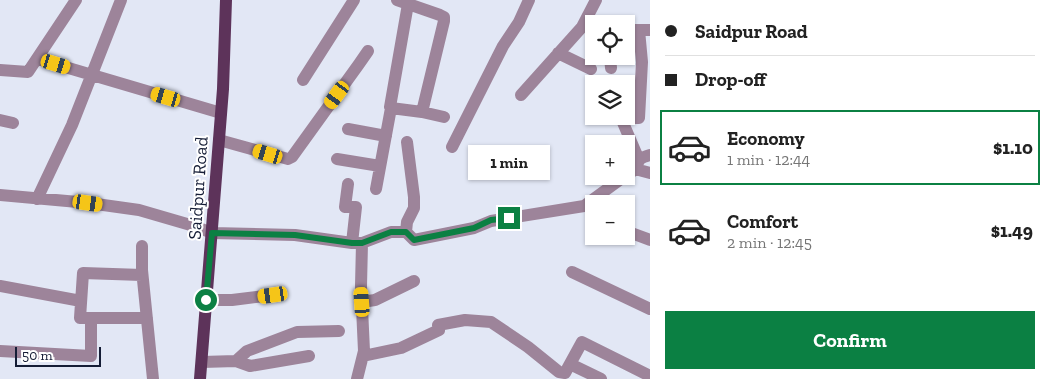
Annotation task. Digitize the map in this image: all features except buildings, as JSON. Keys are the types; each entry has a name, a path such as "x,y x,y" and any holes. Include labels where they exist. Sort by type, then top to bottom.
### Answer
{"main road":[{"name":"Saidpur Road","path":"200,379 221,113 226,0"}],"street":[{"path":"0,70 28,72 76,0"},
{"path":"37,199 72,125 121,0"},
{"path":"304,80 354,0"},
{"path":"452,146 503,46 519,22 529,0"},
{"path":"521,95 579,30 596,0"},
{"path":"376,189 391,108 389,105 405,1 444,17 422,112"},
{"path":"579,30 585,30"},
{"path":"625,135 620,118 639,118 642,62 638,30"},
{"path":"219,140 288,159 292,157 368,51"},
{"path":"558,53 591,69"},
{"path":"38,59 221,113"},
{"path":"391,108 444,117"},
{"path":"0,120 13,123"},
{"path":"348,129 386,136"},
{"path":"406,142 414,208 407,222 406,232"},
{"path":"338,159 380,166"},
{"path":"635,167 650,174"},
{"path":"348,184 345,207 356,207 362,302 364,351 357,379"},
{"path":"0,195 139,210 212,233 295,235 357,243 391,232 406,232 414,240 474,228 491,220 584,206 611,185"},
{"path":"635,234 650,240"},
{"path":"142,246 142,275 153,379"},
{"path":"572,272 650,309"},
{"path":"142,275 83,273 80,318 147,318"},
{"path":"362,302 375,300 414,281"},
{"path":"0,286 81,301"},
{"path":"206,300 232,300 273,295"},
{"path":"0,351 91,356 91,318"},
{"path":"363,356 401,348 439,330 438,325 465,320 491,322 562,372 601,379"},
{"path":"236,360 247,351 297,332 339,331"},
{"path":"562,372 582,342 650,376"},
{"path":"202,362 236,360 250,366 309,356"}],"route":[{"path":"206,300 212,233 295,235 362,243 391,232 406,232 414,240 474,228 491,220 509,218"}]}
